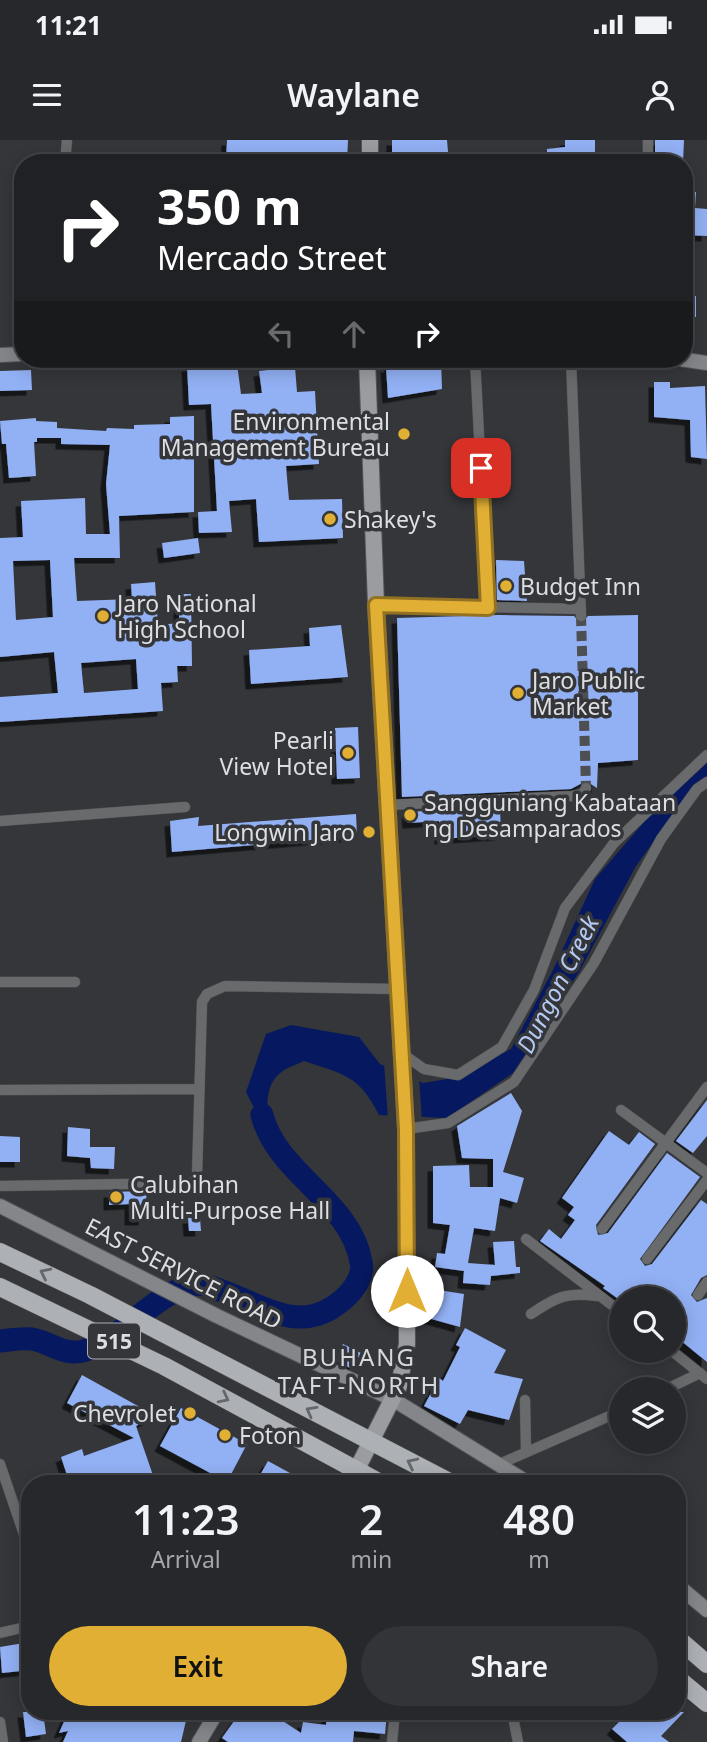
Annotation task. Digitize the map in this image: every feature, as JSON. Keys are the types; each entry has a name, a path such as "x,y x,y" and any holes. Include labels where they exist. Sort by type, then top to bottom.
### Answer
{"highway":[{"name":"515","path":"0,1252 90,1295 371,1443"},
{"name":"515","path":"0,1287 164,1366 350,1475"},
{"path":"371,1443 435,1475"},
{"path":"686,1645 707,1664"},
{"path":"686,1686 707,1703"}],"main road":[{"path":"354,1475 394,1399 407,1345 406,1129 376,605 367,368"}],"street":[{"path":"475,368 488,608"},
{"path":"376,605 581,612 571,368"},
{"path":"400,1052 424,1069 457,1075 502,1047 534,990 565,908 614,843 707,755"},
{"path":"406,1129 447,1123 514,1083 594,964 661,839 697,789 707,782"},
{"path":"388,805 585,791"},
{"path":"0,821 185,807"},
{"path":"0,982 75,982"},
{"path":"0,1186 192,1183 197,1177 202,1002 216,989 397,989"},
{"path":"602,1229 707,1087"},
{"path":"0,1090 199,1088"},
{"path":"621,1110 707,1173"},
{"path":"647,1259 707,1180"},
{"name":"EAST SERVICE ROAD","path":"0,1206 217,1316 394,1399 514,1475"},
{"path":"526,1239 609,1304"},
{"path":"698,1295 707,1282"},
{"path":"531,1314 556,1297 579,1293 598,1296"},
{"path":"686,1362 703,1376"},
{"path":"686,1382 703,1376"},
{"path":"525,1400 526,1450"},
{"path":"497,1465 526,1450 609,1416"},
{"path":"0,1465 21,1526"},
{"path":"686,1592 707,1610"},
{"path":"0,1633 21,1628"},
{"path":"199,1742 212,1720"},
{"path":"392,1742 395,1720"},
{"path":"514,1720 518,1742"},
{"path":"0,1722 3,1742"}],"water":[{"path":"707,763 707,776 690,791 636,866 579,972 513,1073 447,1118 379,1115 364,1092 349,1078 304,1061 287,1068 273,1081 267,1107 272,1143 246,1092 266,1034 291,1025 359,1037 380,1064 423,1083 459,1077 511,1049 553,970 595,879 651,814"}],"pier":[{"path":"384,1062 419,1077 422,1121 388,1119"}],"building":[{"path":"227,140 348,140 347,154 226,154"},
{"path":"392,140 447,140 448,154 392,154"},
{"path":"565,140 595,140 595,154 547,154 547,149 565,147"},
{"path":"655,140 684,140 683,154 655,154"},
{"path":"693,192 696,192 695,208 707,209 707,236 693,235"},
{"path":"693,296 696,296 696,317 693,317"},
{"path":"187,368 238,368 241,394 262,393 259,371 295,368 297,392 315,391 319,464 286,466 289,500 342,499 343,538 259,542 256,499 229,501 232,532 199,533 198,512 217,511 211,404 189,405"},
{"path":"386,368 441,368 442,389 388,398"},
{"path":"31,370 32,390 0,391 0,371"},
{"path":"654,382 670,382 670,388 705,386 707,459 691,457 690,420 654,417"},
{"path":"194,416 194,512 119,516 120,558 74,558 77,601 132,599 131,584 155,582 158,625 179,623 179,594 191,594 192,666 177,666 178,682 161,683 163,711 0,722 0,697 58,693 54,652 0,657 0,538 23,537 21,501 85,498 86,534 110,534 106,484 110,445 61,444 61,438 37,438 37,442 34,442 36,476 9,478 6,444 2,444 0,421 36,418 36,421 57,422 57,428 106,431 107,428 134,429 134,425 170,424 170,417","holes":["50,560 53,617 16,620 13,561","136,659 138,689 84,693 81,663"]},
{"path":"198,538 200,553 164,558 162,543"},
{"path":"496,560 524,561 527,601 497,600"},
{"name":"Jaro Public Market","path":"638,615 638,760 598,763 597,788 586,781 571,789 402,797 397,618 574,616 581,623 588,616"},
{"path":"341,625 348,677 251,684 249,650 310,646 309,628"},
{"name":"Pearli View Hotel","path":"358,727 360,778 337,779 335,728"},
{"path":"500,807 501,835 440,839 439,821 408,823 407,812"},
{"path":"356,814 357,836 172,852 170,821 199,817 198,826"},
{"path":"511,1093 522,1111 503,1172 524,1178 517,1203 500,1198 495,1231 474,1228 468,1263 495,1265 493,1242 514,1241 516,1267 520,1267 520,1273 491,1276 490,1285 463,1283 464,1271 435,1267 437,1253 445,1254 450,1225 433,1223 433,1166 469,1165 470,1187 493,1187 493,1159 462,1158 457,1126"},
{"path":"707,1100 707,1136 693,1153 676,1141"},
{"path":"68,1127 90,1129 90,1147 115,1147 114,1169 91,1168 90,1158 67,1156"},
{"path":"609,1131 629,1145 639,1132 655,1144 596,1225 598,1235 608,1233 667,1153 700,1177 640,1259 645,1266 652,1264 701,1200 707,1204 707,1275 701,1278 691,1295 697,1302 707,1298 707,1362 686,1345 686,1286 609,1286 609,1292 603,1288 605,1286 540,1241 549,1229 561,1239 575,1220 568,1215 574,1207 562,1198"},
{"path":"0,1136 20,1137 20,1162 0,1162"},
{"path":"147,1191 144,1220 130,1220 130,1204 109,1205 109,1192"},
{"path":"188,1218 200,1218 201,1231 189,1231"},
{"path":"432,1289 464,1294 460,1327 428,1318"},
{"path":"465,1328 506,1350 494,1373 523,1379 509,1420 468,1410 460,1424 424,1406 439,1378 443,1381 460,1347 456,1345"},
{"path":"343,1344 361,1353 352,1369 335,1360"},
{"path":"82,1375 156,1416 136,1426 153,1475 67,1475 61,1457 82,1449 84,1456 134,1438 67,1403"},
{"path":"181,1408 247,1444 231,1475 214,1475 160,1446"},
{"path":"268,1461 294,1475 260,1475"},
{"path":"21,1644 21,1671 2,1673 0,1647"},
{"path":"24,1720 44,1720 46,1734 26,1737"},
{"path":"65,1720 186,1720 181,1742 63,1742 68,1731 59,1733"},
{"path":"235,1720 282,1720 301,1733 303,1722 326,1725 326,1720 386,1720 385,1734 354,1731 353,1742 228,1742 222,1738"},
{"path":"621,1720 676,1720 661,1736 669,1742 627,1742 612,1729"}],"waterway":[{"name":"Dungon Creek","path":"0,1341 32,1339 70,1352 83,1351 110,1338 161,1299 191,1285 215,1288 271,1311 301,1317 316,1315 332,1308 348,1295 361,1271 354,1241 329,1204 282,1154 270,1136 262,1115"}],"tunnel":[{"path":"581,616 586,788"}],"place":[{"name":"Environmental Management Bureau","path":"404,434"},
{"name":"Shakey's","path":"330,519"},
{"name":"Budget Inn","path":"506,586"},
{"name":"Jaro National High School","path":"103,616"},
{"name":"Jaro Public Market","path":"518,693"},
{"name":"Pearli View Hotel","path":"348,753"},
{"name":"Sangguniang Kabataan ng Desamparados","path":"410,815"},
{"name":"Longwin Jaro","path":"369,832"},
{"name":"Calubihan Multi-Purpose Hall","path":"116,1197"},
{"name":"Chevrolet","path":"190,1413"},
{"name":"Foton","path":"225,1435"}],"district":[{"name":"BUHANG TAFT-NORTH","path":"359,1370"}],"route":[{"path":"407,1291 406,1129 376,605 488,608 481,468"}]}
